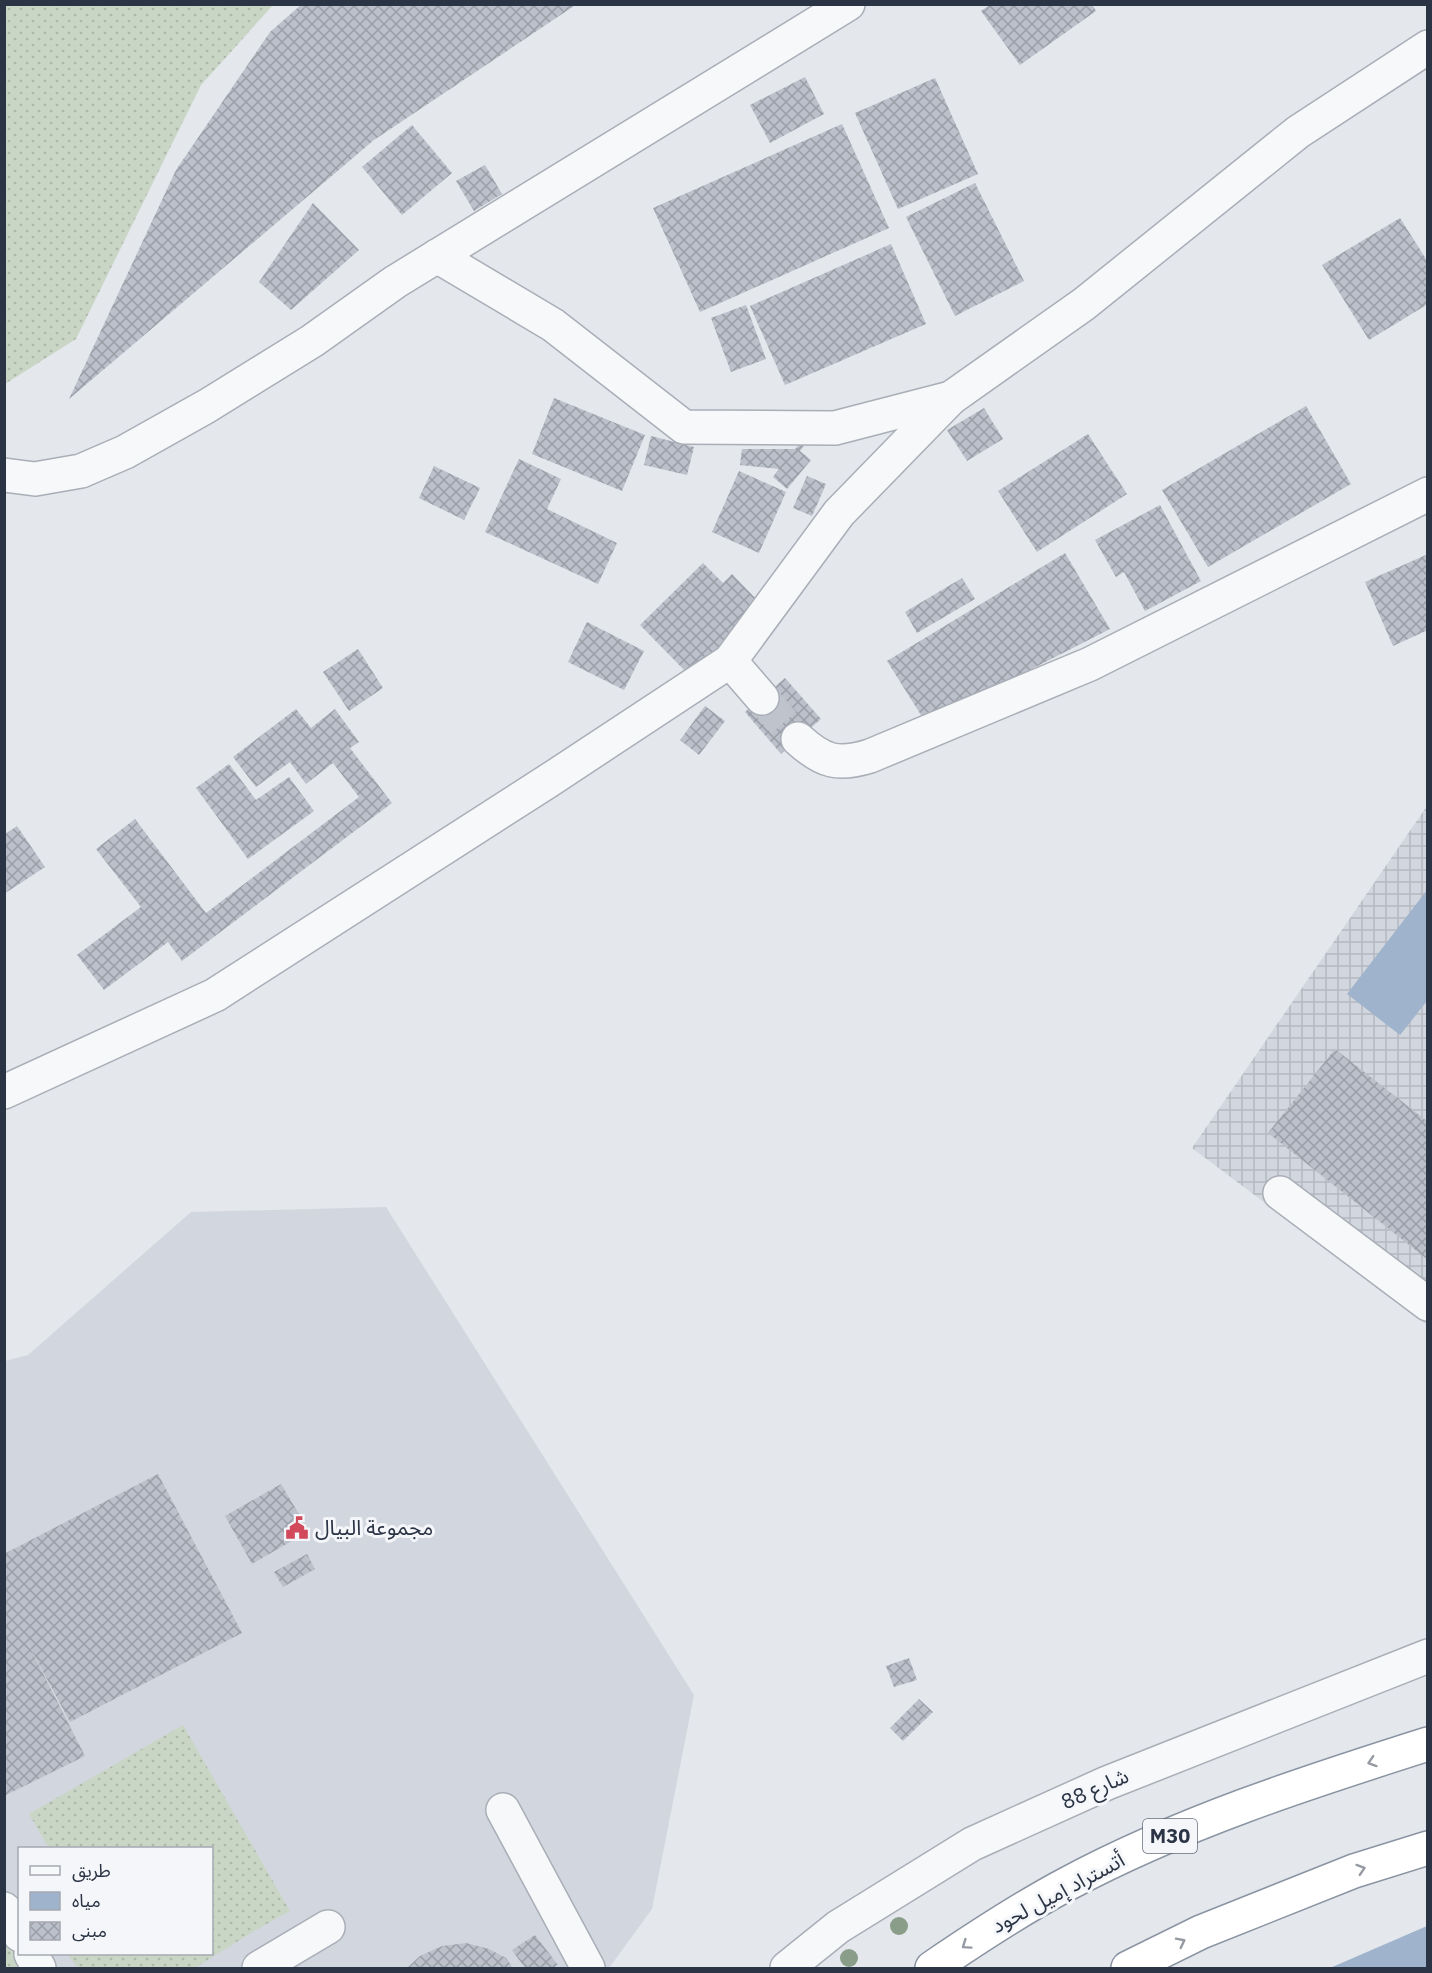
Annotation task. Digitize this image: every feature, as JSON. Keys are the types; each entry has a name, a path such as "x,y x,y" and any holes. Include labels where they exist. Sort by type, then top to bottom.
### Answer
{"highway":[{"name":"أتستراد إميل لحود","path":"932,1968 981,1934 1067,1884 1141,1848 1293,1786 1428,1744"},
{"path":"1128,1968 1201,1932 1354,1871 1428,1848"}],"street":[{"path":"4,475 35,479 81,471 125,452 207,406 302,347 395,282 848,4"},
{"path":"4,1092 215,995 730,661 839,513 951,398 1084,304 1298,132 1428,47"},
{"path":"437,256 553,325 684,427 835,428 951,398"},
{"path":"798,739 812,753 831,760 851,762 870,756 1090,664 1428,494"},
{"path":"730,661 762,698"},
{"path":"1280,1193 1428,1304"},
{"name":"شارع 88","path":"788,1968 838,1927 972,1844 1107,1783 1428,1656"},
{"path":"503,1810 588,1968"},
{"path":"4,1909 18,1932"},
{"path":"259,1968 328,1927"}],"shaded area":[{"path":"1427,806 1427,1325 1192,1148"},
{"name":"مجموعة البيال","path":"386,1207 694,1695 652,1909 609,1968 5,1968 5,1361 28,1355 191,1212"}],"green space":[{"path":"5,4 273,5 201,85 76,339 5,384"},
{"path":"183,1725 290,1911 195,1968 78,1968 68,1955 213,1955 213,1847 48,1847 29,1814"},
{"path":"5,1934 23,1968 5,1968"}],"water":[{"path":"1427,890 1427,1001 1400,1035 1347,994"},
{"path":"1427,1926 1427,1968 1330,1968"}],"building":[{"path":"302,4 577,4 374,140 69,399 176,170 270,32"},
{"path":"991,4 1092,4 1096,11 1020,65 981,11"},
{"path":"805,77 824,114 770,143 750,105"},
{"path":"935,78 978,174 898,209 855,113"},
{"path":"842,124 889,228 700,312 653,208"},
{"path":"412,125 452,173 402,215 362,167"},
{"path":"485,165 502,194 474,211 456,181"},
{"path":"975,183 1024,281 955,316 906,217"},
{"path":"313,203 359,250 291,310 259,282"},
{"path":"1400,218 1428,262 1428,304 1369,340 1322,265"},
{"path":"891,244 926,324 785,385 750,306"},
{"path":"746,305 766,359 731,372 711,318"},
{"path":"554,398 645,435 622,491 532,454"},
{"path":"1306,406 1351,484 1208,567 1162,490"},
{"path":"984,408 1003,439 967,461 947,430"},
{"path":"1088,434 1127,494 1037,552 998,491"},
{"path":"651,436 694,447 687,475 644,465"},
{"path":"800,444 804,446 800,451 811,460 787,489 773,477 779,469 740,465 742,449 795,449"},
{"path":"519,459 561,479 547,509 617,543 598,584 485,532"},
{"path":"434,466 480,488 464,520 419,498"},
{"path":"739,471 786,492 759,553 712,532"},
{"path":"807,476 826,484 812,516 793,508"},
{"path":"1160,505 1201,581 1145,611 1124,572 1116,577 1095,540"},
{"path":"1065,553 1110,629 926,723 887,661"},
{"path":"1428,554 1428,630 1393,646 1365,582"},
{"path":"703,563 723,583 732,574 762,605 690,676 640,625"},
{"path":"962,578 975,599 917,633 905,612"},
{"path":"587,622 644,651 624,690 568,662"},
{"path":"358,649 383,688 349,711 323,672"},
{"path":"785,678 821,719 781,754 745,712"},
{"path":"705,706 725,721 699,755 680,740"},
{"path":"296,709 311,728 335,709 359,742 350,748 392,803 182,961 168,942 104,990 77,955 141,907 96,849 135,819 206,913 359,797 333,763 306,784 290,762 256,787 233,757"},
{"path":"229,764 256,800 289,777 314,811 248,859 196,788"},
{"path":"17,826 45,867 4,894 4,835"},
{"path":"1335,1049 1428,1122 1428,1260 1268,1133"},
{"path":"158,1474 242,1633 70,1722 24,1636 85,1756 4,1796 4,1554"},
{"path":"281,1484 309,1531 252,1564 225,1516"},
{"path":"307,1554 315,1569 283,1587 274,1572"},
{"path":"909,1658 917,1680 894,1687 886,1666"},
{"path":"919,1699 933,1712 903,1741 890,1728"},
{"path":"535,1935 558,1965 553,1968 525,1968 512,1950"},
{"path":"466,1943 489,1949 506,1958 513,1968 407,1968 420,1956 442,1946"}],"tunnel":[{"path":"762,698 798,739"}],"place":[{"name":"مجموعة البيال","path":"297,1528"}]}
